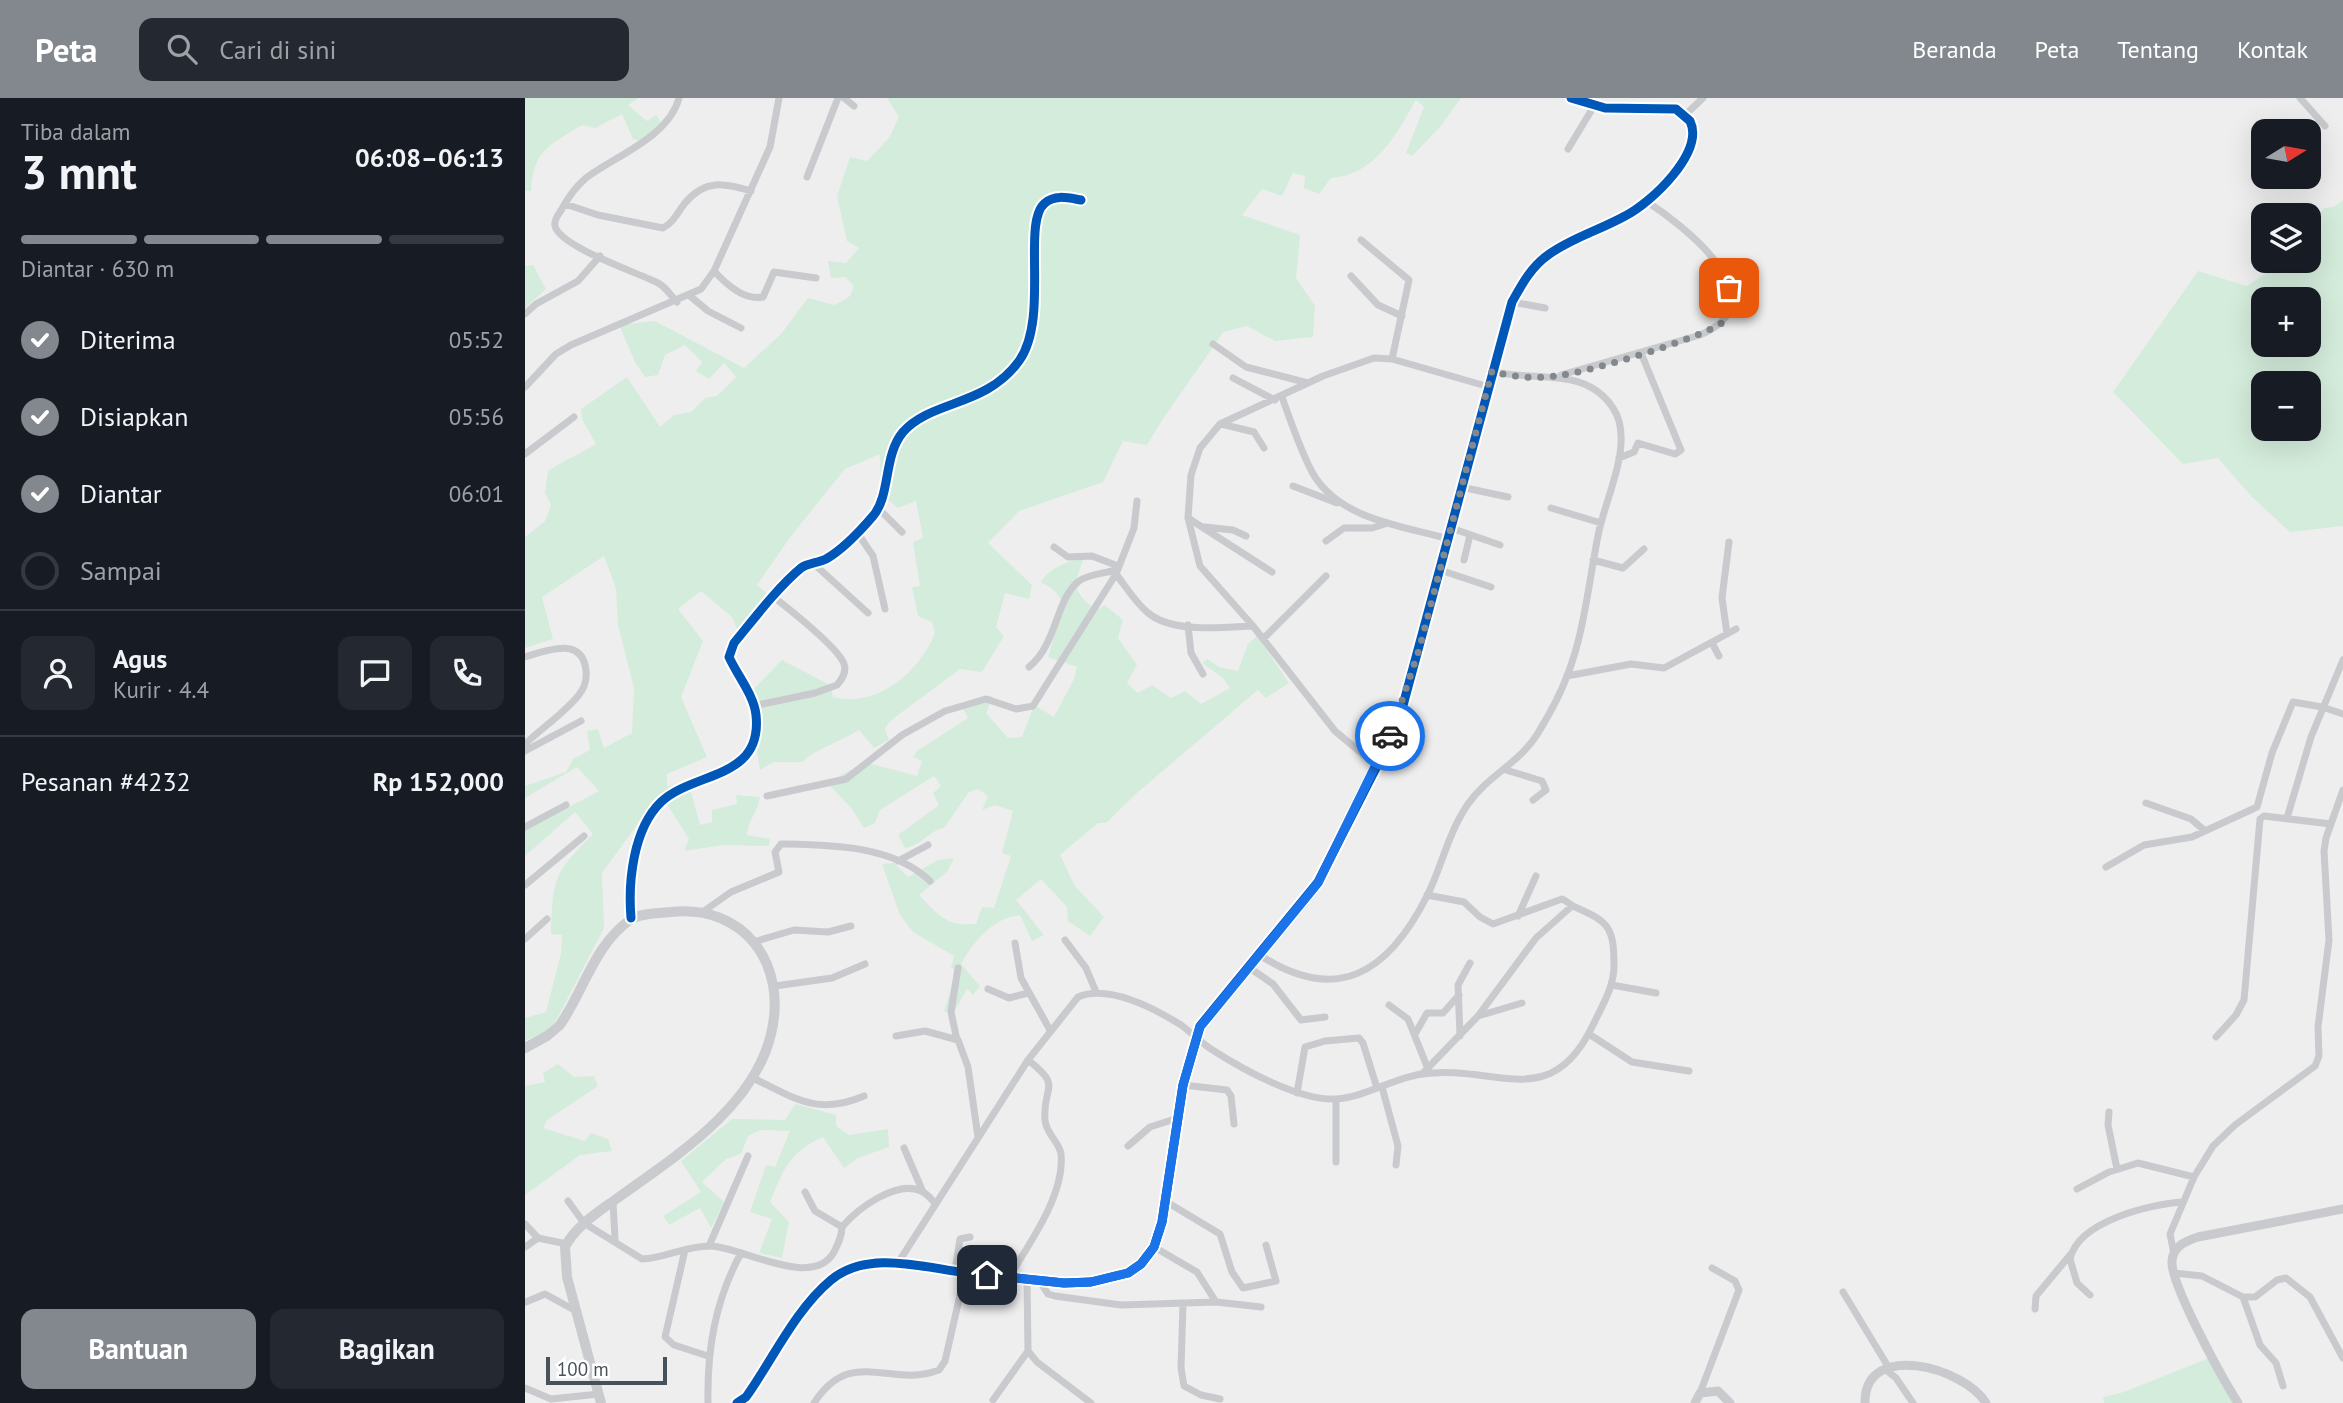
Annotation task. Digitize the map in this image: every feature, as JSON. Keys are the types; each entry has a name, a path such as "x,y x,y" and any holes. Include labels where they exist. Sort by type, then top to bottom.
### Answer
{"main road":[{"path":"525,1048 560,1025 610,938 631,918 686,910 704,911 720,918 753,942 772,970 777,1008 771,1037 753,1078 700,1135 658,1170 584,1223 567,1244 565,1263 600,1399"}],"street":[{"path":"677,302 658,282 638,276 559,234 555,218 587,178 650,136 667,120 679,98"},
{"path":"525,387 556,354 571,345 677,302 701,289 714,271 751,191 769,146 779,98"},
{"path":"807,177 838,98"},
{"path":"844,98 854,106"},
{"path":"741,1402 813,1298 832,1278 868,1264 898,1263 960,1272 1077,1282 1111,1278 1135,1269 1154,1247 1165,1200 1183,1085 1195,1038 1212,1008 1318,883 1377,766 1402,709 1449,539 1486,386 1512,302 1530,271 1549,254 1627,216 1646,201 1691,151 1694,132 1688,118 1670,107 1600,104 1571,98"},
{"path":"1688,118 1703,98"},
{"path":"2300,98 2325,126"},
{"path":"1567,149 1600,104"},
{"path":"565,204 598,215 663,228 672,223 685,203 704,186 713,183 751,191"},
{"path":"631,918 631,875 649,821 660,803 687,785 730,770 754,742 754,706 734,667 730,651 801,568 827,559 857,532 878,508 894,447 904,431 915,423 983,394 1003,380 1019,361 1029,344 1036,307 1034,240 1037,217 1044,203 1052,199 1081,200"},
{"path":"1492,371 1519,376 1557,376 1700,335 1719,326 1728,315 1731,299 1725,276 1701,243 1646,201"},
{"path":"1361,240 1409,280 1392,359"},
{"path":"525,314 536,304 578,281 600,256"},
{"path":"714,271 741,294 754,299 763,297 768,292 774,272 816,278"},
{"path":"1351,276 1378,304 1402,316"},
{"path":"690,296 708,311 741,328"},
{"path":"1512,302 1545,308"},
{"path":"1213,344 1246,368 1309,383"},
{"path":"1619,458 1634,452 1639,443 1675,454 1681,450 1641,353"},
{"path":"1377,766 1335,731 1253,626 1200,566 1188,518 1191,475 1200,448 1220,424 1309,383 1374,358 1392,359 1486,386"},
{"path":"1589,385 1592,367"},
{"path":"1258,954 1279,968 1299,975 1355,975 1368,971 1387,956 1427,895 1456,824 1469,802 1532,743 1567,676 1601,523 1619,458 1620,432 1615,411 1589,385 1557,376"},
{"path":"1233,378 1279,399 1313,475 1327,492 1344,506"},
{"path":"525,454 573,417"},
{"path":"1220,424 1254,432 1264,448"},
{"path":"1293,486 1389,522 1449,539"},
{"path":"1461,487 1508,497"},
{"path":"768,796 846,779 902,735 945,711 986,699 1016,709 1033,706 1117,570 1134,528 1137,501"},
{"path":"878,508 902,532"},
{"path":"1551,508 1601,523"},
{"path":"1188,518 1272,572"},
{"path":"1326,541 1344,528 1372,528 1389,522"},
{"path":"1204,526 1233,530 1246,536"},
{"path":"1451,528 1500,545"},
{"path":"857,532 873,556 885,609"},
{"path":"1464,560 1470,535"},
{"path":"1727,634 1723,598 1729,542"},
{"path":"1054,547 1068,557 1092,556 1117,570 1136,601 1156,619 1188,625 1253,626"},
{"path":"1593,560 1623,568 1644,550"},
{"path":"814,564 868,613"},
{"path":"1029,667 1048,646 1065,603 1080,580 1117,570"},
{"path":"1440,570 1491,587"},
{"path":"1263,639 1326,576"},
{"path":"754,706 815,693 837,685 845,669 844,662 816,632 775,598"},
{"path":"1188,625 1191,653 1203,674"},
{"path":"1567,676 1631,664 1664,668 1736,629"},
{"path":"1712,643 1719,656"},
{"path":"525,657 549,649 573,649 582,656 586,678 577,697 526,741"},
{"path":"2287,818 2322,707 2343,660"},
{"path":"2216,1037 2236,1015 2244,1000 2254,904 2257,824 2261,817 2258,804 2272,753 2294,701 2343,714"},
{"path":"525,751 581,721"},
{"path":"1506,770 1542,781 1546,790 1533,800"},
{"path":"2238,1403 2217,1368 2174,1273 2170,1234 2194,1177 2221,1138 2315,1066 2319,1056 2321,998 2329,940 2324,851 2343,790"},
{"path":"2147,803 2191,819 2204,830"},
{"path":"2106,867 2144,845 2187,838 2258,804"},
{"path":"525,827 566,805"},
{"path":"2261,817 2331,824"},
{"path":"525,885 584,836"},
{"path":"704,911 731,892 779,872 775,852 781,844 834,845 898,861 920,871 930,881"},
{"path":"898,861 928,845"},
{"path":"1518,917 1536,876"},
{"path":"1425,1071 1507,1079 1529,1079 1554,1073 1567,1064 1589,1034 1612,985 1614,942 1602,919 1566,901 1556,900 1518,917 1493,924 1480,917 1464,902 1427,895"},
{"path":"898,1263 1028,1060 1078,997 1096,992 1148,1008 1183,1027 1215,1052 1297,1093 1336,1099 1379,1088 1425,1071 1478,1016 1537,938 1572,906"},
{"path":"525,939 547,919"},
{"path":"753,942 795,930 828,932 851,926"},
{"path":"1065,940 1086,968 1096,992"},
{"path":"1015,943 1017,962 1028,993 1050,1030"},
{"path":"1460,1037 1460,981 1470,963"},
{"path":"775,986 832,978 865,964"},
{"path":"1247,966 1273,984 1301,1020 1325,1017"},
{"path":"958,968 951,1012 968,1067 978,1138"},
{"path":"1612,985 1656,993"},
{"path":"988,989 1009,998 1028,993"},
{"path":"1415,1034 1426,1013 1443,1013 1459,995"},
{"path":"1478,1016 1522,1003"},
{"path":"1389,1005 1408,1020 1415,1034 1425,1071"},
{"path":"895,1036 925,1031 958,1040"},
{"path":"1589,1034 1632,1062 1689,1071"},
{"path":"1297,1093 1305,1046 1359,1038 1398,1146 1396,1165"},
{"path":"1009,1277 1045,1220 1060,1171 1061,1153 1045,1125 1050,1085 1047,1075 1028,1060"},
{"path":"753,1078 817,1106 846,1104 864,1096"},
{"path":"1183,1085 1227,1090 1231,1096 1234,1124"},
{"path":"1336,1099 1336,1162"},
{"path":"2109,1112 2108,1125 2117,1169"},
{"path":"1128,1146 1150,1127 1178,1118"},
{"path":"904,1148 923,1192 935,1203"},
{"path":"709,1246 748,1156"},
{"path":"2077,1189 2117,1169 2138,1163 2194,1177"},
{"path":"568,1201 584,1223 642,1259 709,1246 795,1268 811,1267 831,1257 842,1227 857,1208 900,1190 923,1192"},
{"path":"805,1192 815,1211 842,1227"},
{"path":"1165,1200 1220,1234 1231,1272 1243,1287 1276,1281 1266,1245"},
{"path":"613,1202 615,1240"},
{"path":"2035,1309 2036,1296 2091,1232 2120,1214 2160,1204 2183,1202"},
{"path":"2173,1254 2186,1241 2198,1237 2343,1210"},
{"path":"525,1224 538,1238 567,1244"},
{"path":"814,1403 831,1381 852,1371 907,1374 939,1370 945,1361 960,1272 960,1239 970,1237"},
{"path":"525,1247 538,1238"},
{"path":"1154,1247 1197,1272 1216,1302"},
{"path":"685,1250 665,1337 674,1345 708,1356"},
{"path":"708,1403 708,1356 721,1296 741,1253"},
{"path":"2070,1254 2072,1273 2090,1296"},
{"path":"1695,1403 1739,1290 1735,1281 1712,1268"},
{"path":"2174,1273 2202,1276 2243,1297 2255,1297 2277,1280 2286,1278 2311,1297 2343,1357"},
{"path":"993,1400 1028,1350 1027,1279"},
{"path":"1039,1280 1048,1294 1121,1305 1216,1302 1261,1307"},
{"path":"1843,1292 1887,1368 1913,1403"},
{"path":"526,1302 545,1294 576,1311"},
{"path":"2243,1297 2260,1345 2276,1363 2283,1386"},
{"path":"1183,1304 1181,1368 1184,1386 1201,1395 1220,1399"},
{"path":"1028,1350 1037,1362 1091,1403"},
{"path":"1865,1403 1872,1377 1887,1368 1909,1365 1952,1374 1968,1382 1986,1403"},
{"path":"525,1388 551,1399 600,1399"},
{"path":"1700,1393 1718,1391 1730,1403"}],"green space":[{"path":"525,98 638,98 628,105 647,121 656,115 662,124 640,141 633,139 622,114 595,128 582,125 545,150 535,166 531,191 525,191"},
{"path":"887,98 1461,98 1440,127 1412,156 1406,153 1424,107 1416,100 1383,151 1360,169 1331,178 1319,194 1304,188 1305,176 1293,173 1282,196 1262,189 1242,215 1300,235 1296,278 1315,306 1313,337 1275,341 1247,326 1223,332 1147,445 1123,441 1103,482 1019,511 988,543 1032,585 1029,599 1005,593 996,627 1004,636 982,672 960,669 890,721 885,729 889,740 874,748 859,730 815,752 802,762 774,762 760,770 748,695 782,660 830,685 833,697 865,697 895,684 928,648 935,633 932,622 918,616 912,587 920,586 913,542 923,538 916,501 898,508 881,494 880,454 845,469 791,536 757,585 768,594 739,634 732,617 701,591 678,609 703,641 681,697 707,757 667,774 667,786 678,786 691,792 700,825 712,822 712,810 737,804 736,795 760,797 747,835 770,839 769,846 724,845 684,851 689,839 663,798 644,815 602,873 604,928 557,1019 546,1031 525,1041 525,1018 546,1012 561,953 562,935 551,934 553,900 558,878 570,859 593,834 575,812 525,856 525,830 599,791 577,767 525,798 525,786 566,772 573,759 590,750 587,731 598,729 604,748 632,733 634,688 618,625 616,589 604,556 542,597 553,639 525,648 525,537 545,521 551,505 545,493 548,471 596,444 582,419 581,409 627,377 660,427 674,415 691,412 705,398 717,396 736,377 724,363 709,379 696,371 702,362 685,345 665,355 658,375 645,377 635,362 619,325 655,321 744,368 781,334 808,298 835,305 850,296 854,286 845,277 831,278 828,261 846,263 859,248 847,241 837,196 850,157 867,161 889,138 899,117"},
{"path":"2343,200 2343,526 2290,532 2252,497 2218,458 2183,464 2113,392 2198,271 2247,286 2267,273 2321,273 2321,213 2324,208 2333,207"},
{"path":"533,265 546,289 525,308 525,266"},
{"path":"1084,558 1077,582 1079,593 1096,610 1105,605 1123,620 1118,638 1137,665 1127,683 1138,693 1152,685 1171,698 1185,691 1201,704 1230,688 1223,678 1202,663 1207,659 1219,667 1238,671 1248,644 1257,636 1289,683 1266,698 1258,690 1138,792 1106,823 1098,823 1060,855 1075,886 1104,917 1090,936 1068,921 1067,907 1041,879 1016,900 1044,935 1032,941 1020,915 1001,921 985,932 961,964 980,986 973,995 967,989 953,1014 944,1011 957,970 951,968 954,956 913,932 900,915 882,864 894,863 908,877 938,860 954,858 947,872 919,895 944,918 957,924 976,924 982,907 994,908 1011,856 1002,853 1013,811 995,805 982,810 988,796 978,789 969,792 944,828 905,848 898,835 939,805 933,793 941,786 934,776 880,810 875,823 864,828 852,809 830,786 833,780 864,762 917,776 922,761 913,757 917,751 968,718 961,705 982,696 993,696 986,713 1008,738 1022,737 1034,705 1054,717 1074,679 1077,667 1048,657 1064,604 1054,590 1041,582 1059,566"},
{"path":"558,1064 574,1077 594,1076 598,1086 547,1120 543,1128 585,1141 591,1133 608,1139 612,1151 580,1155 525,1195 525,1086 545,1082 543,1073"},
{"path":"795,1104 836,1115 836,1126 849,1135 888,1129 889,1147 858,1158 844,1168 823,1137 795,1155 784,1171 770,1202 789,1222 782,1258 759,1253 772,1219 750,1212 766,1165 775,1167 790,1131 761,1130 748,1136 741,1154 726,1159 702,1182 724,1202 711,1228 700,1208 669,1225 663,1216 701,1192 681,1161 732,1119 785,1120"},
{"path":"2209,1358 2241,1403 2104,1403 2103,1397 2124,1392"}],"cycle path":[{"path":"737,1403 746,1397 785,1336 818,1292 831,1280 862,1265 897,1263 1052,1282 1091,1282 1128,1273 1141,1264 1154,1247 1162,1222 1183,1085 1200,1026 1318,882 1377,766 1402,709 1512,302 1532,270 1548,255 1625,216 1648,200 1673,175 1690,147 1693,133 1690,121 1676,109 1605,108 1571,98"},
{"path":"631,918 630,888 634,857 644,826 652,813 675,792 738,763 749,752 755,736 755,708 729,657 734,643 792,576 804,566 832,555 873,516 882,497 892,452 903,432 928,414 991,387 1006,376 1019,361 1028,343 1033,321 1034,250 1038,213 1045,203 1053,198 1081,200"}],"way so far":[{"path":"1390,736 1402,709 1419,650 1492,371 1519,376 1557,376 1700,335 1725,321 1731,299 1729,288"}],"route":[{"path":"987,1275 1064,1283 1091,1282 1128,1273 1141,1264 1154,1247 1162,1222 1183,1085 1200,1027 1212,1008 1318,883 1390,736"}]}
